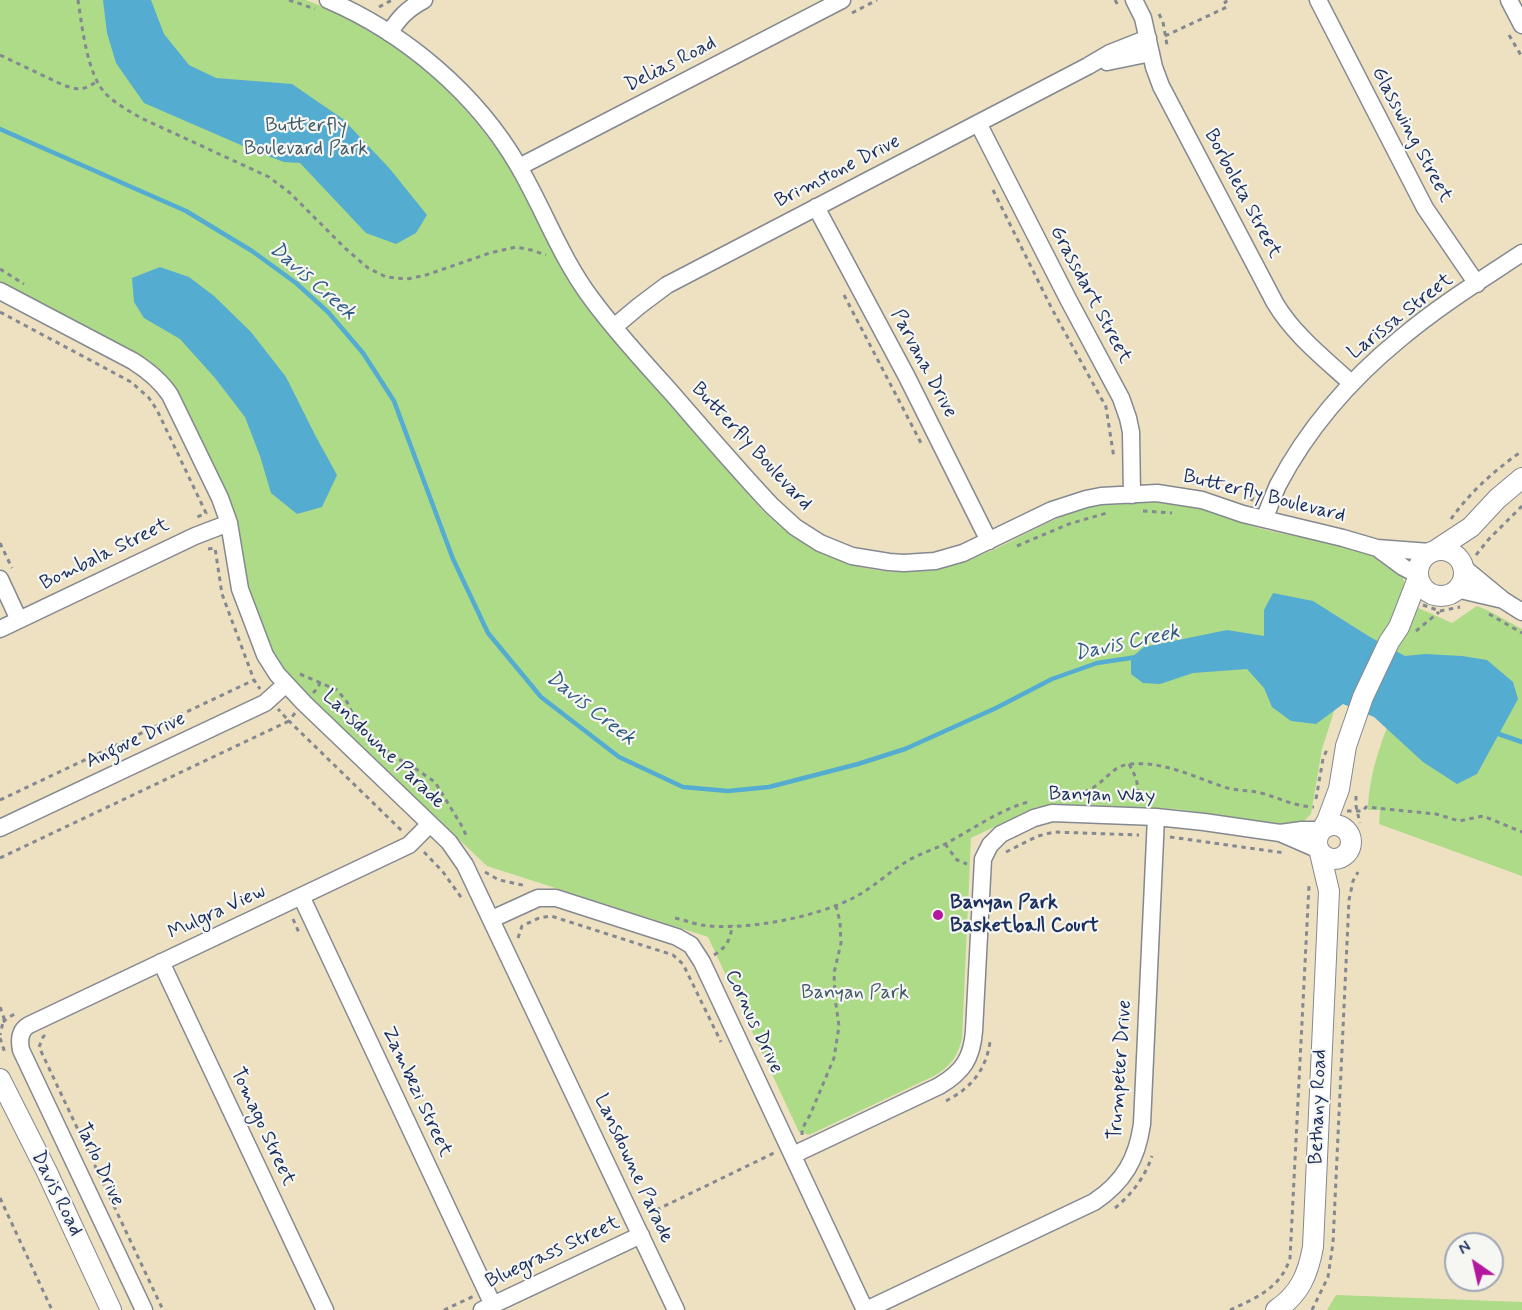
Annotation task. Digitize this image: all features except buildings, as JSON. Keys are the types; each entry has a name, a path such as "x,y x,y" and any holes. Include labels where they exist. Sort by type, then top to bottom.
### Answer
{"street":[{"path":"394,26 406,12 424,0"},
{"name":"Delias Road","path":"519,168 842,0"},
{"name":"Borboleta Street","path":"1134,0 1143,18 1154,67 1161,86 1282,315 1351,383"},
{"name":"Glasswing Street","path":"1318,0 1425,208 1477,284"},
{"path":"1509,0 1522,25"},
{"name":"Butterfly Boulevard","path":"322,5 394,26 411,48 473,105 490,125 519,168 573,271 591,298 772,506 807,535 838,550 870,560 904,563 935,561 973,549 1068,504 1101,496 1133,502 1157,493 1266,513 1377,548 1433,551"},
{"name":"Brimstone Drive","path":"614,327 645,300 667,285 1110,53 1149,46"},
{"name":"Grassdart Street","path":"978,123 1121,398 1131,432 1133,502"},
{"name":"Parvana Drive","path":"816,207 907,377 989,541"},
{"name":"Larissa Street","path":"1266,513 1278,486 1312,431 1351,383 1401,338 1432,314 1522,253"},
{"name":"Lansdowne Parade","path":"0,291 133,361 161,383 170,395 220,498 229,523 244,601 265,655 277,674 291,678 304,703 449,842 465,865 676,1310"},
{"path":"1434,595 1421,561 1471,527 1497,499 1522,478"},
{"name":"Bombala Street","path":"0,629 195,536 229,523"},
{"path":"1336,810 1351,840 1351,845 1345,855 1330,859 1319,852 1317,839 1336,810 1346,746 1363,696 1389,642 1408,629 1434,595 1462,581 1471,527"},
{"name":"Butterfly Boulevard","path":"1377,548 1403,567 1434,595 1503,600"},
{"path":"1433,551 1444,550 1466,561"},
{"name":"Butterfly Boulevard","path":"1466,561 1503,600 1522,612"},
{"path":"6,575 19,620"},
{"name":"Angove Drive","path":"0,828 269,700 291,678"},
{"name":"Banyan Way","path":"793,1155 939,1086 954,1076 965,1064 972,1050 974,1031 982,865 986,852 995,839 1008,830 1034,818 1052,813 1156,817 1280,833 1322,829"},
{"name":"Trumpeter Drive","path":"866,1310 1094,1202 1111,1190 1131,1164 1137,1151 1142,1124 1156,817"},
{"name":"Mulgra View","path":"21,1037 29,1025 161,962 300,909 409,845 430,824"},
{"path":"1322,829 1337,825 1346,830"},
{"name":"Banyan Way","path":"1280,833 1319,852"},
{"name":"Bethany Road","path":"1276,1310 1286,1304 1304,1280 1313,1247 1329,891 1319,852"},
{"name":"Bethany Road","path":"1329,891 1345,855"},
{"name":"Cornus Drive","path":"492,920 538,898 556,898 677,937 691,945 702,962 866,1310"},
{"name":"Zambezi Street","path":"300,909 487,1302"},
{"name":"Tomago Street","path":"161,962 325,1310"},
{"name":"Tarlo Drive","path":"21,1037 21,1050 144,1310"},
{"name":"Davis Road","path":"0,1079 111,1310"},
{"name":"Bluegrass Street","path":"487,1302 638,1228"}],"path":[{"path":"78,0 89,63 96,81 105,94 141,118 269,177 290,193 368,268 386,278 408,279 426,275 480,256 516,247 549,256 545,247"},
{"path":"288,0 322,5"},
{"path":"379,7 392,0"},
{"path":"1165,36 1227,7 1225,2 1229,0"},
{"path":"372,3 379,7 394,26"},
{"path":"1158,12 1163,22 1168,54"},
{"path":"0,55 74,89 86,89 96,81"},
{"path":"991,187 1052,309 1106,407 1114,459"},
{"path":"0,269 27,287"},
{"path":"842,291 921,442"},
{"path":"0,312 131,382 149,398 157,410 206,513 195,518"},
{"path":"1451,519 1482,484 1522,451"},
{"path":"1252,499 1266,513"},
{"path":"1133,502 1180,514"},
{"path":"1466,561 1522,506"},
{"path":"1012,548 1069,524 1115,512"},
{"path":"0,543 6,575"},
{"path":"206,549 215,548 222,594 261,692 443,872 467,907"},
{"path":"1408,629 1434,595"},
{"path":"1485,611 1522,633"},
{"path":"291,678 309,679 338,690 356,721 378,742 393,756 435,782 464,828 467,838"},
{"path":"0,800 255,680"},
{"path":"0,858 289,721 304,703"},
{"path":"1061,798 1091,789 1119,766 1143,763 1181,770 1227,788 1263,793 1288,803 1336,810 1363,811 1366,807 1436,814 1459,821 1483,816 1522,832"},
{"path":"1129,764 1139,787 1136,835"},
{"path":"672,918 700,925 749,925 821,911 854,898 909,860 945,844 1009,809 1032,801"},
{"path":"479,866 498,880 526,886 537,884"},
{"path":"1312,1310 1328,1277 1333,1243 1348,900 1358,872"},
{"path":"802,1138 802,1129 834,1058 839,1026 834,973 841,943 840,922 836,906"},
{"path":"518,937 522,926 539,918 552,916 673,955 684,964 724,1051"},
{"path":"702,962 718,953 727,944 732,925"},
{"path":"0,1007 4,1018 0,1035"},
{"path":"53,1032 43,1036 39,1047 163,1310"},
{"path":"1110,1211 1133,1191 1149,1165 1153,1152"},
{"path":"638,1228 773,1154"},
{"path":"0,1198 52,1310"},
{"path":"444,1310 487,1302"}],"green space":[{"path":"0,0 306,0 332,11 381,38 446,89 483,131 510,168 569,281 604,329 762,510 792,535 824,554 879,571 908,572 937,569 974,558 1082,509 1120,502 1162,501 1193,506 1257,527 1336,545 1372,556 1387,563 1402,575 1405,602 1452,623 1477,606 1522,629 1522,876 1379,824 1380,810 1368,810 1369,794 1375,763 1403,689 1338,699 1322,749 1311,814 1303,822 1278,824 1177,809 1060,804 1036,807 971,838 962,1038 956,1056 945,1069 934,1076 809,1135 799,1132 708,937 487,866 299,687 280,665 265,635 252,599 234,513 178,392 166,376 142,357 0,282"},
{"path":"1336,1295 1522,1302 1522,1310 1327,1310"}],"water":[{"path":"103,0 151,0 164,34 189,65 216,78 292,84 343,119 390,169 427,215 416,233 396,244 366,233 300,163 284,162 257,152 144,103 116,63 107,33"},
{"path":"160,267 189,277 214,296 251,332 286,377 337,475 322,507 297,514 271,493 245,417 215,378 180,339 144,318 134,302 132,278"},
{"path":"1273,593 1313,601 1405,656 1425,654 1487,660 1513,682 1518,699 1477,774 1457,784 1423,762 1374,717 1343,704 1316,724 1291,721 1272,707 1264,688 1247,669 1193,673 1160,684 1143,683 1131,674 1131,658 1144,647 1227,630 1264,636 1264,610"}],"waterway":[{"name":"Davis Creek","path":"0,129 186,211 252,251 296,283 328,312 363,353 394,401 453,559 488,633 541,697 619,757 683,787 728,791 769,787 858,764 905,749 996,708 1052,679 1097,663 1137,657"},
{"name":"Davis Creek","path":"1493,732 1522,742"}],"place":[{"name":"Banyan Park Basketball Court","path":"938,915"}],"park label":[{"name":"Butterfly Boulevard Park","path":"306,138"},
{"name":"Banyan Park","path":"855,994"}]}
